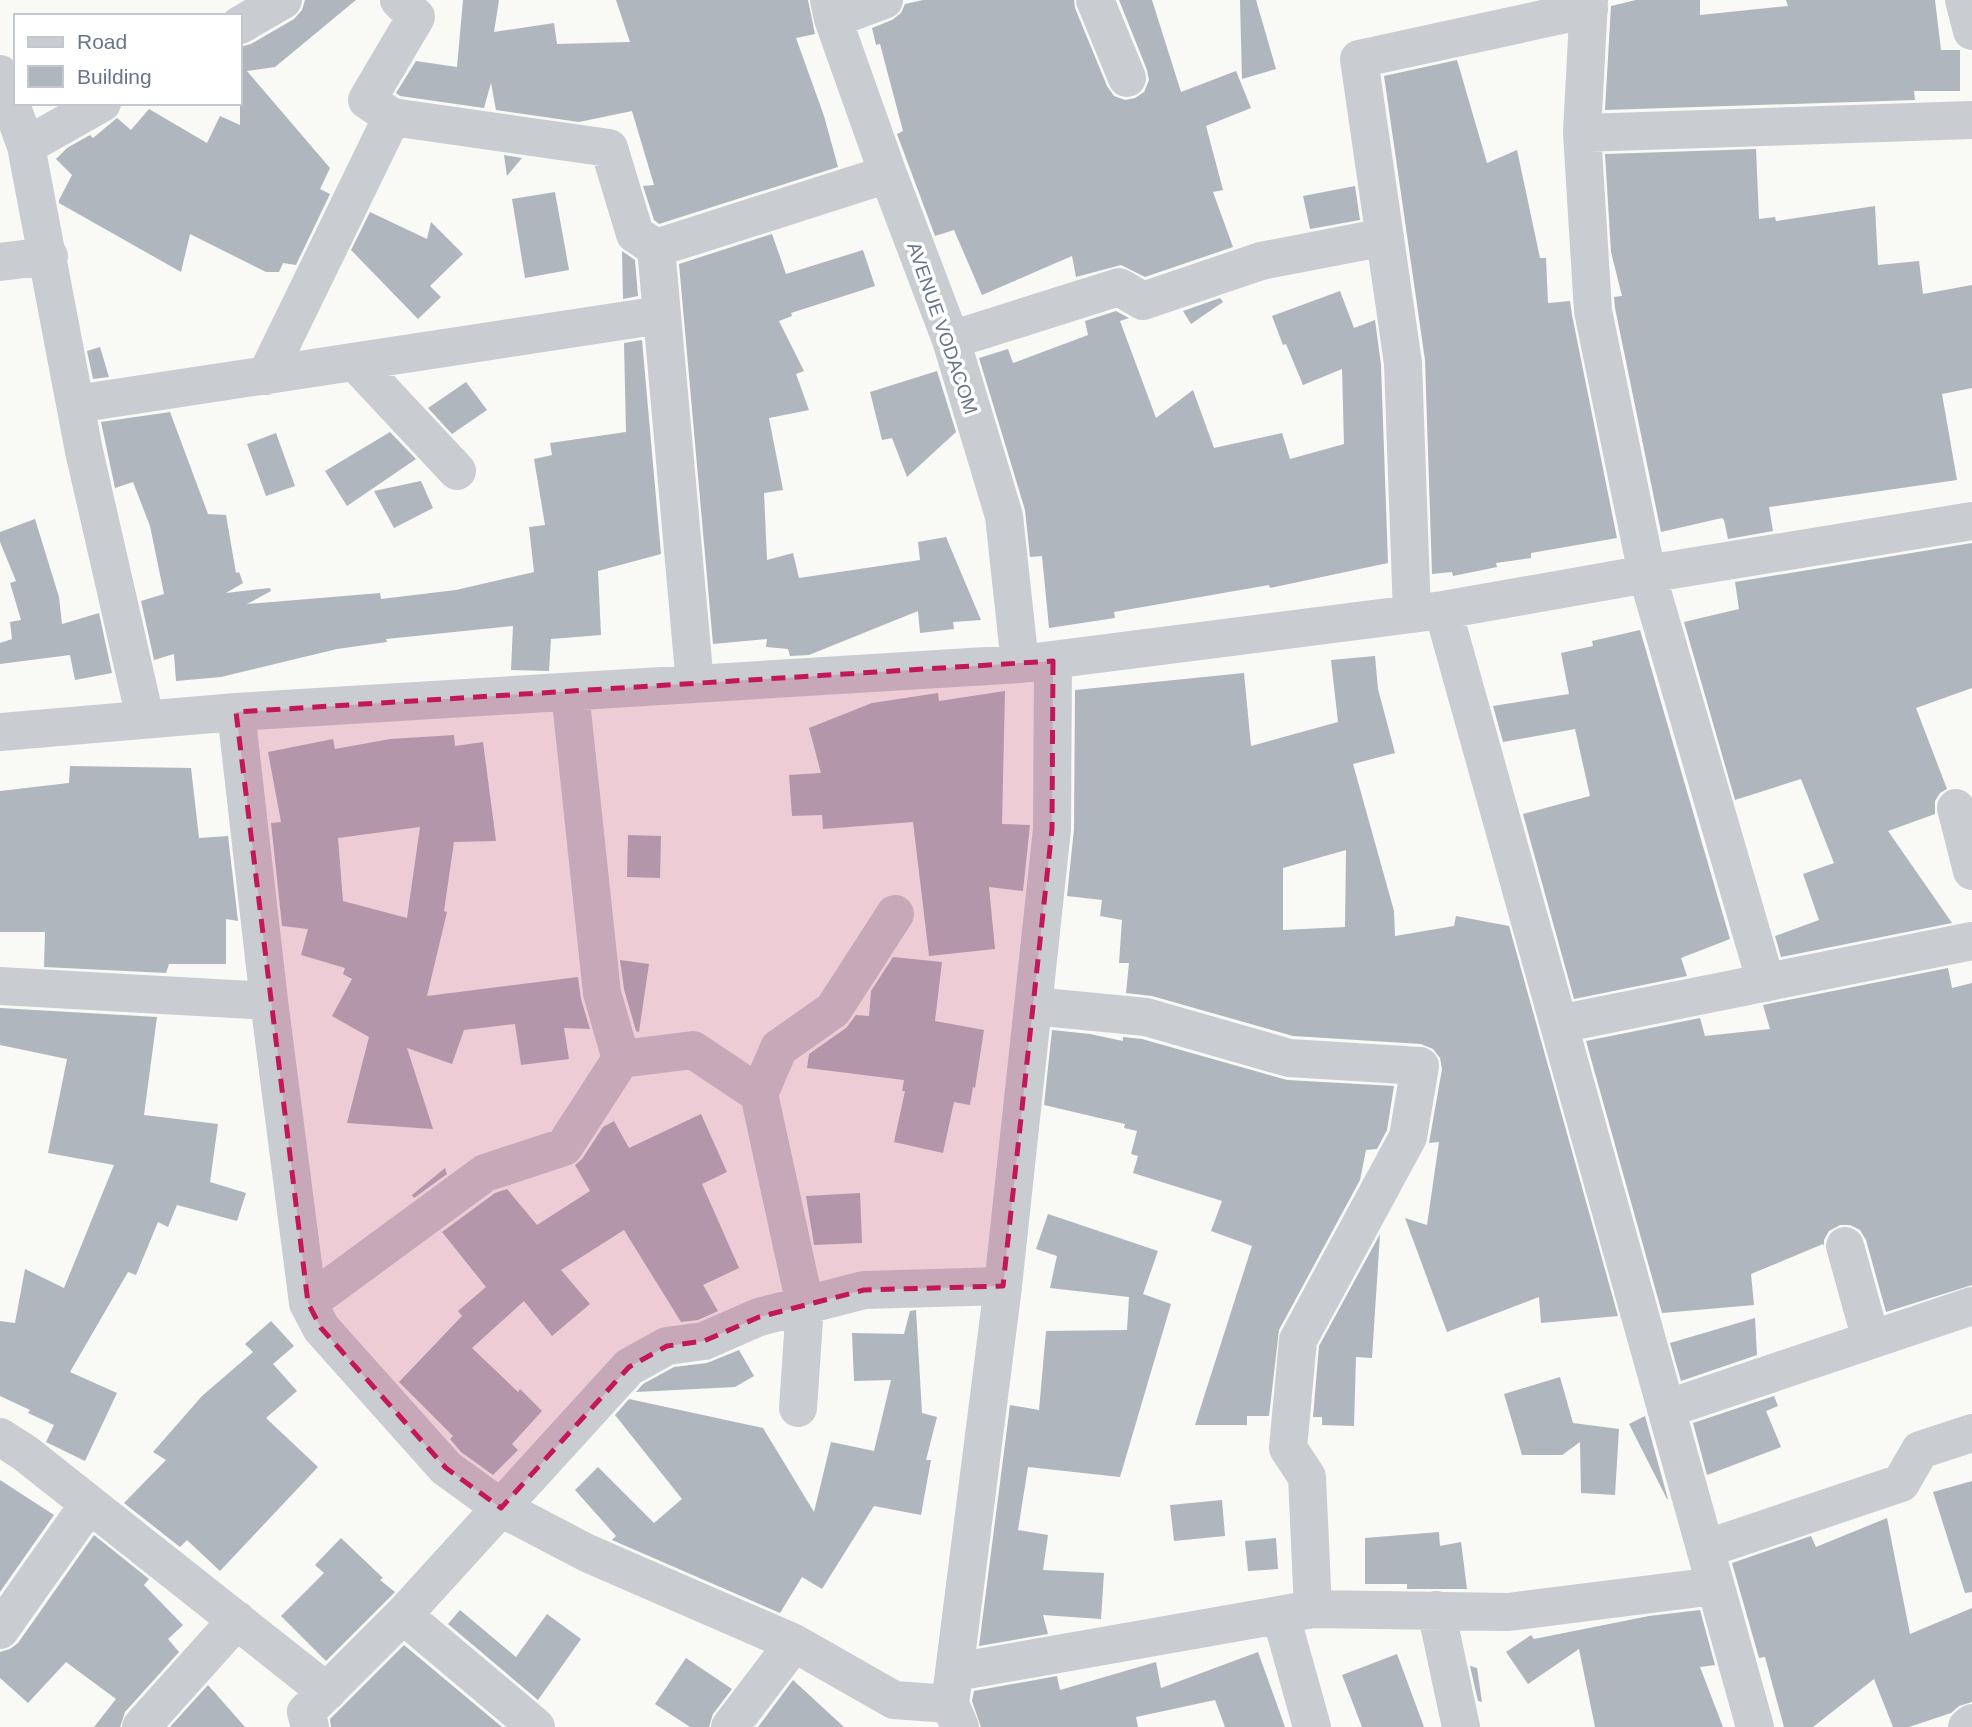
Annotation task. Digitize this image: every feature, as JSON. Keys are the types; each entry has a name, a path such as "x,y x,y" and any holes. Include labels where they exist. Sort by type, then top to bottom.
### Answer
{"street":[{"path":"242,23 283,0"},
{"path":"399,0 416,17 367,100 392,117 609,148 635,234 656,248"},
{"path":"831,9 884,0"},
{"path":"1095,0 1127,78"},
{"path":"1964,0 1972,31"},
{"path":"1755,1727 1559,1024 1427,612 1404,363 1359,59 1589,5 1582,133 1593,311 1647,574 1766,983"},
{"name":"AVENUE VODACOM","path":"831,9 888,174 951,340 1004,516 1037,663 1052,829 956,1701"},
{"path":"0,74 26,146 85,451 145,718"},
{"path":"26,146 98,105"},
{"path":"266,376 392,117"},
{"path":"1582,133 1972,120"},
{"path":"656,248 888,174"},
{"path":"951,340 1119,287 1143,300 1261,261 1385,237"},
{"path":"656,248 695,684"},
{"path":"0,262 49,256"},
{"path":"76,404 661,315"},
{"path":"355,362 457,471"},
{"path":"0,732 145,718 1037,663 1427,612 1972,521"},
{"path":"308,1303 485,1173 564,1147 621,1059 602,993 570,692"},
{"path":"236,712 269,1001 308,1303 321,1328 446,1468 502,1507 587,1553 794,1643 894,1700 956,1701 1297,1613 1436,1610 1508,1612 1715,1586"},
{"path":"1956,808 1972,871"},
{"path":"798,1408 805,1305 759,1094 779,1048 832,1010 895,914"},
{"path":"1559,1024 1972,942"},
{"path":"0,986 269,1001"},
{"path":"1033,1006 1146,1017 1289,1058 1420,1066 1408,1138 1298,1340 1288,1448 1307,1478 1297,1613 1312,1727"},
{"path":"621,1059 693,1050 759,1094"},
{"path":"1845,1246 1871,1340"},
{"path":"310,1727 306,1712 403,1615 629,1367 667,1346 704,1341 759,1317 864,1290 1003,1286"},
{"path":"1666,1409 1972,1306"},
{"path":"1704,1549 1901,1483 1920,1450 1972,1433"},
{"path":"0,1437 327,1692"},
{"path":"0,1630 89,1504"},
{"path":"1436,1610 1461,1727"},
{"path":"403,1615 536,1727"},
{"path":"141,1727 237,1620"},
{"path":"730,1727 794,1643"},
{"path":"1967,1727 1972,1723"}],"highlighted area":[{"path":"1053,661 1052,829 1003,1286 864,1290 759,1317 704,1341 667,1346 629,1367 501,1508 446,1468 321,1328 308,1303 236,712"}],"building":[{"path":"305,0 356,0 275,67 247,71 330,168 320,189 330,194 296,265 283,263 279,272 266,272 190,234 181,272 59,203 72,175 56,159 67,148 90,135 93,138 117,118 131,130 149,109 207,143 220,116 240,125 242,46 294,19 302,10"},
{"path":"463,0 499,0 494,32 554,23 557,44 630,42 616,0 808,0 815,34 796,38 824,116 838,167 659,224 654,220 643,186 654,185 632,111 579,122 496,110 491,83 484,108 400,96 396,93 416,61 457,67"},
{"path":"923,0 1074,0 1107,86 1114,96 1125,100 1144,92 1149,80 1119,0 1152,0 1181,92 1236,71 1251,108 1206,126 1223,190 1213,192 1233,247 1145,277 1121,265 1076,277 1072,256 982,295 954,230 935,236 897,134 903,131 880,44 876,45 872,28 892,20 901,13 905,4"},
{"path":"1240,0 1256,0 1276,69 1242,79"},
{"path":"1636,0 1700,0 1700,15 1788,6 1786,0 1935,0 1941,50 1960,50 1960,91 1914,91 1915,100 1605,110 1611,6"},
{"path":"1457,60 1487,163 1517,150 1540,258 1546,258 1548,303 1570,301 1617,538 1531,553 1531,558 1496,563 1497,567 1453,576 1452,572 1432,574 1425,360 1384,76"},
{"path":"1756,149 1759,219 1775,217 1776,221 1875,206 1878,265 1919,261 1923,294 1972,285 1972,388 1942,394 1957,480 1769,507 1773,531 1728,539 1722,518 1661,532 1615,308 1614,297 1622,296 1611,252 1605,154"},
{"path":"504,155 522,158 507,176"},
{"path":"1355,186 1360,220 1310,229 1303,196"},
{"path":"555,192 569,270 525,278 512,199"},
{"path":"370,212 427,239 431,222 463,254 430,286 441,297 418,319 351,250"},
{"path":"772,234 786,274 863,250 875,286 791,313 792,316 779,321 804,371 796,374 809,410 769,418 783,490 764,493 767,560 793,553 799,578 920,560 918,542 946,537 981,620 953,622 954,629 920,633 918,611 809,655 790,656 788,649 766,647 767,639 713,644 679,264"},
{"path":"622,251 635,260 638,296 623,299"},
{"path":"1340,291 1354,328 1375,320 1381,365 1388,563 1270,588 1269,585 1114,612 1115,618 1049,628 1042,556 1030,557 1025,510 979,358 1008,349 1013,363 1088,335 1085,321 1116,311 1129,318 1120,321 1156,418 1193,390 1214,448 1282,433 1290,459 1344,444 1342,369 1303,385 1272,316"},
{"path":"1220,298 1223,302 1191,324 1183,311"},
{"path":"642,340 661,554 598,571 601,635 551,639 549,671 511,670 513,626 386,639 387,642 337,649 221,677 176,681 174,654 154,660 141,601 164,594 150,526 133,482 115,488 101,422 170,412 208,514 226,515 236,573 239,572 243,583 226,593 270,588 271,591 247,604 380,593 381,599 456,590 534,572 529,527 545,525 534,459 552,455 550,443 626,432 624,343"},
{"path":"100,347 109,377 93,379 87,351"},
{"path":"937,371 956,432 907,477 892,438 882,440 870,392"},
{"path":"466,382 487,410 452,434 428,408"},
{"path":"390,432 416,459 347,506 325,471"},
{"path":"276,433 295,486 266,496 247,444"},
{"path":"421,481 433,508 394,528 374,491"},
{"path":"35,519 59,597 62,624 99,613 112,673 75,680 70,655 0,664 0,643 12,639 10,622 21,620 10,583 16,581 0,542 0,532"},
{"path":"1972,543 1972,688 1916,708 1947,789 1940,793 1935,801 1935,814 1888,831 1952,923 1781,957 1775,936 1819,920 1803,874 1834,863 1801,779 1735,800 1684,622 1739,609 1735,582"},
{"path":"1640,630 1730,939 1681,958 1687,976 1574,999 1523,814 1590,796 1575,729 1503,742 1493,706 1569,694 1561,653 1593,646 1592,641"},
{"path":"1375,656 1378,689 1395,753 1353,764 1394,911 1395,936 1454,926 1456,916 1509,926 1618,1316 1541,1323 1539,1297 1447,1332 1405,1218 1427,1225 1439,1142 1429,1143 1442,1069 1440,1058 1433,1049 1421,1044 1293,1036 1152,996 1126,993 1129,963 1119,963 1122,920 1100,916 1102,900 1067,896 1074,829 1075,690 1244,673 1251,746 1338,722 1331,660","holes":["1346,850 1345,927 1283,930 1283,868"]},
{"path":"1005,691 1002,824 1030,825 1023,891 989,887 995,949 929,956 913,822 823,829 822,815 792,816 789,775 821,773 809,728 872,703 938,693 939,701"},
{"path":"454,735 455,746 483,742 496,841 454,842 444,911 447,912 427,996 578,977 590,1029 564,1028 569,1059 521,1065 515,1024 464,1030 452,1064 407,1048 433,1129 347,1123 369,1037 332,1016 352,979 343,974 345,968 301,955 308,929 282,926 271,823 281,822 268,752 333,739 335,749 390,739","holes":["420,827 407,918 343,901 338,838"]},
{"path":"70,766 191,768 199,838 228,836 238,921 226,919 226,964 169,964 166,973 44,967 45,932 0,932 0,791 69,783"},
{"path":"628,835 661,836 660,878 627,877"},
{"path":"893,957 942,962 935,1021 984,1030 970,1105 954,1102 943,1153 894,1142 905,1091 902,1091 904,1080 807,1068 809,1054 846,1028 856,1015 869,1016 871,991"},
{"path":"620,960 649,964 639,1032 636,1031 624,989"},
{"path":"1948,968 1952,988 1972,983 1972,1285 1886,1312 1866,1240 1860,1230 1850,1225 1840,1225 1829,1231 1824,1246 1823,1244 1751,1274 1754,1305 1662,1313 1586,1041 1700,1018 1705,1036 1770,1029 1763,1005"},
{"path":"0,1008 157,1017 144,1115 218,1124 210,1182 246,1193 237,1221 177,1205 168,1227 158,1222 136,1275 128,1272 70,1372 117,1393 85,1461 46,1442 54,1425 0,1396 0,1321 15,1323 25,1269 64,1288 114,1165 48,1153 67,1059 0,1045"},
{"path":"1052,1030 1123,1041 1123,1037 1142,1039 1287,1080 1394,1086 1387,1130 1377,1149 1366,1150 1360,1180 1279,1330 1269,1416 1247,1416 1247,1425 1195,1425 1252,1246 1211,1231 1222,1201 1133,1173 1138,1156 1131,1154 1137,1131 1124,1128 1125,1124 1044,1105"},
{"path":"701,1114 727,1172 702,1184 739,1268 703,1285 718,1311 698,1320 681,1322 624,1230 561,1270 590,1304 552,1336 524,1301 472,1348 542,1411 512,1444 518,1450 493,1475 461,1452 450,1439 453,1436 399,1382 462,1316 458,1311 486,1287 442,1232 495,1193 507,1189 537,1225 590,1191 575,1165 603,1127 614,1121 629,1148"},
{"path":"445,1168 447,1174 414,1198 412,1195"},
{"path":"860,1193 862,1243 814,1245 806,1196"},
{"path":"1048,1214 1158,1251 1143,1294 1171,1304 1120,1477 1028,1467 1018,1530 1048,1535 1043,1570 1104,1573 1101,1619 1043,1615 1048,1634 979,1646 1010,1405 1039,1410 1046,1331 1127,1330 1129,1297 1050,1288 1057,1256 1036,1249"},
{"path":"1380,1234 1372,1358 1356,1357 1354,1426 1322,1425 1322,1417 1313,1417 1319,1346"},
{"path":"916,1310 922,1413 937,1417 926,1460 931,1460 921,1515 874,1506 822,1589 802,1577 780,1613 612,1540 616,1536 575,1490 598,1467 654,1523 682,1499 615,1415 629,1399 763,1428 814,1512 831,1442 874,1451 891,1380 854,1381 852,1333 904,1334 910,1311"},
{"path":"1755,1318 1757,1355 1681,1381 1670,1343"},
{"path":"271,1321 294,1346 273,1364 297,1391 266,1418 318,1467 220,1571 187,1540 180,1547 124,1503 166,1460 153,1452 202,1396 253,1352 245,1344"},
{"path":"739,1350 754,1376 735,1387 636,1392 643,1384 674,1367 707,1363"},
{"path":"1560,1377 1573,1423 1619,1429 1615,1495 1581,1493 1580,1442 1562,1455 1522,1455 1504,1394"},
{"path":"1774,1396 1778,1406 1766,1411 1781,1447 1707,1475 1693,1423"},
{"path":"1645,1416 1668,1499 1629,1424"},
{"path":"0,1480 54,1515 0,1592"},
{"path":"1972,1481 1972,1592 1965,1593 1933,1492"},
{"path":"1222,1500 1225,1536 1174,1541 1170,1505"},
{"path":"1887,1518 1910,1634 1972,1608 1972,1702 1959,1706 1951,1713 1909,1727 1893,1727 1874,1679 1813,1727 1784,1727 1765,1657 1759,1658 1732,1563 1811,1536 1816,1547"},
{"path":"1439,1532 1440,1546 1461,1542 1467,1589 1407,1589 1407,1584 1365,1584 1365,1538"},
{"path":"94,1535 149,1579 144,1585 183,1625 168,1639 179,1652 125,1712 120,1727 94,1727 116,1699 66,1662 28,1703 0,1678 0,1652 18,1643"},
{"path":"341,1538 383,1578 380,1580 395,1592 326,1661 281,1616 324,1573 315,1565"},
{"path":"1276,1538 1278,1569 1248,1571 1245,1541"},
{"path":"460,1610 516,1657 547,1614 581,1639 538,1700 448,1624"},
{"path":"1700,1610 1715,1665 1700,1667 1723,1727 1595,1727 1579,1649 1528,1684 1506,1652 1531,1635 1534,1639 1649,1616"},
{"path":"404,1645 502,1727 331,1727 330,1719"},
{"path":"1258,1652 1285,1727 1225,1727 1215,1700 1136,1717 1138,1727 981,1727 972,1701 974,1691 1057,1676 1060,1690 1156,1662 1161,1688"},
{"path":"1397,1654 1424,1727 1362,1727 1342,1675"},
{"path":"686,1658 732,1689 713,1714 709,1727 690,1727 655,1704"},
{"path":"1470,1666 1477,1668 1482,1702 1478,1701"},
{"path":"793,1680 844,1727 758,1727"},
{"path":"208,1685 245,1727 170,1727"}]}
